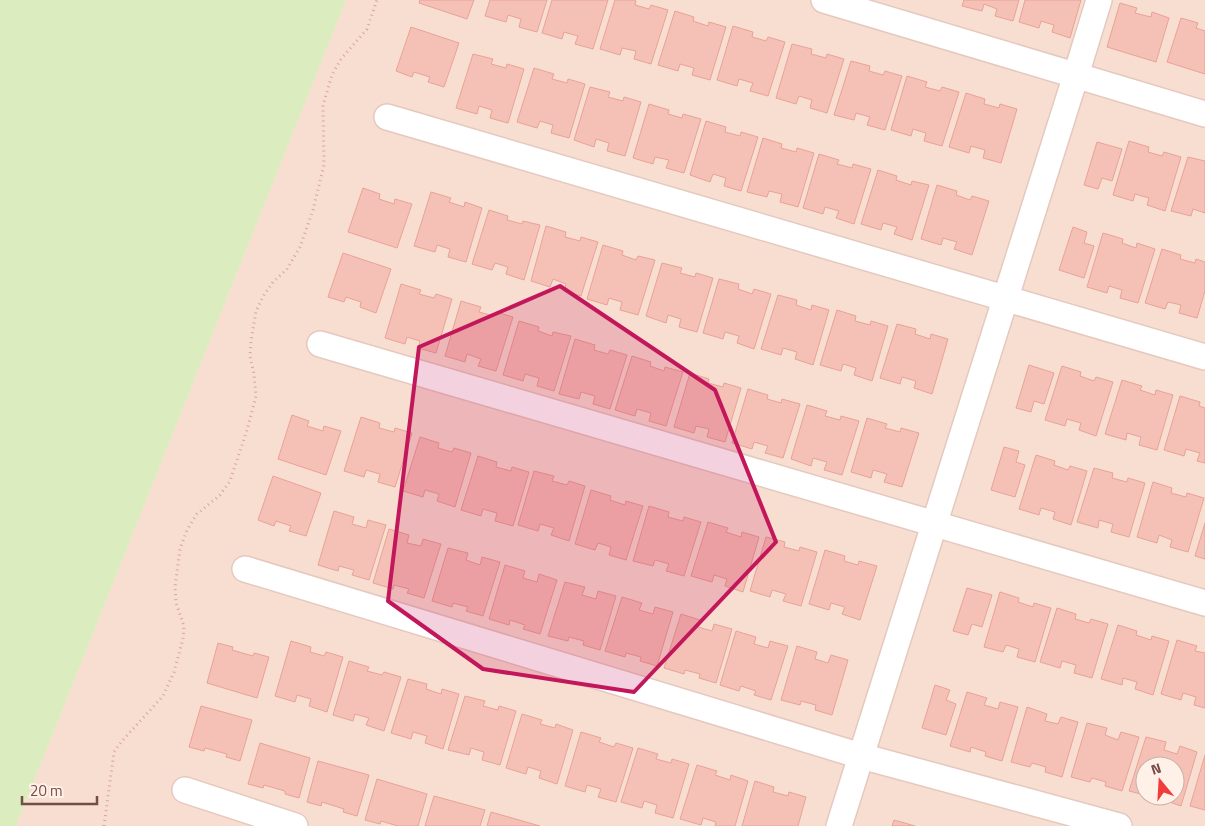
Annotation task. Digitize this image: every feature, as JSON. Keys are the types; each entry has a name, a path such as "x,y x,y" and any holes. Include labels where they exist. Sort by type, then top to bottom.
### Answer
{"street":[{"path":"824,0 1205,114"},
{"path":"839,826 1099,0"},
{"path":"387,117 1205,357"},
{"path":"320,344 1205,603"},
{"path":"245,569 861,756 1119,826"},
{"path":"185,790 294,826"}],"path":[{"path":"104,826 114,752 163,696 174,672 183,639 184,626 176,603 175,587 180,549 187,530 197,514 220,495 230,481 247,430 256,396 250,356 256,311 268,289 287,269 300,247 313,210 324,165 323,105 329,84 341,59 366,29 377,0"}],"highlighted area":[{"path":"560,286 715,390 776,542 634,692 483,669 388,601 419,347"}],"shaded area":[{"path":"346,0 1205,0 1205,826 16,826"}],"green space":[{"path":"0,0 346,0 16,826 0,826"}],"building":[{"path":"420,0 474,0 467,19 419,3"},
{"path":"490,0 547,0 537,32 519,27 521,19 508,15 506,22 485,16"},
{"path":"552,0 608,0 593,49 575,44 578,36 564,32 562,39 542,33"},
{"path":"615,0 634,0 636,1 635,5 649,9 651,5 668,10 651,64 634,59 636,51 622,48 620,55 600,49"},
{"path":"964,0 1019,0 1013,21 995,16 997,9 984,4 982,11 962,6"},
{"path":"1025,0 1081,0 1070,38 1052,32 1054,25 1041,21 1039,28 1019,22"},
{"path":"1120,3 1137,8 1135,13 1151,17 1152,12 1169,18 1156,62 1107,47"},
{"path":"675,11 694,17 693,21 708,26 709,22 726,27 710,80 692,75 694,68 680,64 678,71 658,65"},
{"path":"1181,18 1198,23 1196,28 1205,31 1205,74 1167,62"},
{"path":"733,26 753,32 752,37 766,41 768,37 785,42 768,96 750,91 753,83 739,79 737,86 717,80"},
{"path":"411,27 459,43 444,87 428,82 430,77 414,72 412,77 396,71"},
{"path":"792,44 812,49 811,54 826,58 827,54 844,59 827,113 810,108 812,100 799,96 796,104 776,98"},
{"path":"473,54 493,59 491,64 506,68 507,64 524,69 508,123 490,118 492,110 479,106 477,114 456,108"},
{"path":"851,61 870,66 869,71 883,75 885,71 902,76 885,130 867,125 870,117 856,113 854,120 834,115"},
{"path":"534,68 554,74 552,79 567,83 568,79 585,84 569,138 551,133 553,125 540,121 537,128 517,122"},
{"path":"907,76 927,82 925,87 940,91 942,87 959,92 942,146 924,141 926,133 913,129 911,136 891,130"},
{"path":"590,87 610,92 608,97 623,101 624,97 641,102 625,156 607,151 609,143 596,139 594,147 574,140"},
{"path":"966,93 985,99 984,104 999,108 1000,104 1017,109 1001,163 983,158 985,150 971,146 969,153 949,147"},
{"path":"649,104 669,110 668,114 682,118 683,114 701,119 684,173 666,168 669,160 655,157 653,164 633,158"},
{"path":"706,121 726,127 725,132 740,136 741,132 758,137 741,191 724,186 726,178 713,174 710,182 690,175"},
{"path":"763,138 782,144 781,148 796,152 797,148 814,153 798,207 780,202 782,194 769,191 767,197 747,192"},
{"path":"1129,141 1149,147 1148,152 1162,156 1164,152 1181,157 1165,211 1147,205 1149,198 1135,194 1133,201 1113,195"},
{"path":"1097,142 1122,149 1112,181 1102,178 1098,189 1084,185"},
{"path":"819,154 839,160 837,164 852,168 853,164 871,169 854,224 836,218 839,211 825,207 823,214 803,208"},
{"path":"1188,157 1205,161 1205,213 1193,209 1191,216 1171,211"},
{"path":"878,170 897,176 896,180 911,185 912,181 929,185 912,240 894,234 897,227 883,223 881,230 861,224"},
{"path":"937,185 957,191 956,195 970,200 972,196 989,201 972,255 954,249 957,242 943,238 941,245 921,239"},
{"path":"363,188 380,194 379,199 394,204 395,199 412,204 397,248 348,232"},
{"path":"431,192 451,198 449,202 464,207 465,202 482,208 466,262 448,257 450,249 437,245 435,252 414,246"},
{"path":"489,210 508,216 507,220 522,224 523,221 540,225 524,280 506,274 508,267 495,263 492,270 472,264"},
{"path":"546,226 566,232 565,237 580,241 581,237 598,242 581,296 564,291 566,284 553,279 550,287 531,281"},
{"path":"1073,227 1087,232 1084,243 1094,246 1084,278 1059,270"},
{"path":"1103,233 1123,239 1122,243 1136,248 1137,243 1155,249 1138,303 1120,298 1122,290 1109,286 1107,293 1087,287"},
{"path":"603,245 623,251 622,255 636,260 638,256 655,260 638,315 620,310 622,302 609,298 607,305 587,299"},
{"path":"1162,249 1181,255 1180,259 1195,263 1196,259 1205,262 1205,291 1197,318 1179,313 1181,305 1168,302 1165,309 1145,303"},
{"path":"343,253 391,269 376,313 360,307 361,302 346,297 344,302 328,297"},
{"path":"662,263 682,268 680,273 695,277 696,273 713,278 697,332 679,327 681,319 668,315 666,323 646,316"},
{"path":"719,279 739,284 738,289 752,294 754,289 771,294 754,349 737,343 739,336 725,332 723,339 703,333"},
{"path":"401,284 421,290 419,294 434,298 436,294 452,299 436,353 418,348 420,341 407,337 405,344 385,338"},
{"path":"778,295 797,300 796,305 811,310 812,305 829,310 813,365 795,359 797,352 783,348 781,355 761,349"},
{"path":"461,301 481,307 479,312 494,316 496,312 513,317 496,371 478,366 481,359 467,354 465,362 445,356"},
{"path":"837,310 856,316 855,321 870,325 871,321 888,326 872,381 854,375 856,368 843,364 841,371 820,365"},
{"path":"519,321 539,327 538,331 552,336 553,332 571,336 554,391 537,386 539,378 525,374 523,381 503,375"},
{"path":"897,324 916,329 915,334 930,339 931,334 948,339 932,394 914,388 916,381 902,377 900,384 880,378"},
{"path":"575,339 595,345 594,350 608,354 610,350 627,355 610,409 593,404 595,396 581,392 579,399 559,394"},
{"path":"632,356 651,362 650,366 664,371 665,367 683,372 666,426 649,421 651,413 637,409 635,416 615,410"},
{"path":"1029,365 1054,373 1044,404 1034,401 1031,412 1016,408"},
{"path":"1062,366 1081,372 1080,376 1094,381 1096,377 1113,382 1096,436 1079,430 1081,423 1067,419 1065,426 1045,420"},
{"path":"690,373 709,379 708,383 723,387 724,383 741,388 725,442 707,437 709,429 696,426 694,433 674,427"},
{"path":"1122,380 1142,386 1140,390 1155,395 1156,390 1173,395 1157,450 1139,445 1141,437 1127,433 1126,440 1105,434"},
{"path":"748,389 768,395 767,399 781,403 782,399 800,404 783,458 765,453 768,446 754,442 752,449 732,443"},
{"path":"1180,396 1200,402 1199,406 1205,408 1205,463 1197,461 1200,453 1186,449 1184,456 1164,450"},
{"path":"807,405 827,411 825,416 840,420 841,416 859,421 842,475 824,470 827,462 813,458 811,466 791,459"},
{"path":"292,415 309,421 307,426 323,431 324,426 341,431 326,475 278,459"},
{"path":"361,417 380,423 379,428 394,432 395,428 412,433 395,487 378,482 380,474 366,470 364,477 344,471"},
{"path":"867,418 887,424 885,428 900,432 901,428 919,433 902,487 884,482 887,474 873,470 871,478 851,472"},
{"path":"420,437 439,443 438,448 452,452 454,448 471,453 455,507 437,501 439,494 425,490 423,497 403,491"},
{"path":"1004,447 1019,451 1016,462 1025,465 1015,497 991,490"},
{"path":"1036,455 1055,461 1054,465 1068,470 1070,466 1087,471 1071,525 1053,519 1055,512 1041,508 1039,515 1019,509"},
{"path":"478,456 497,462 496,467 511,471 512,467 529,472 513,526 495,521 497,513 483,509 481,516 461,510"},
{"path":"1094,468 1113,473 1112,478 1127,482 1128,478 1145,483 1129,537 1111,532 1113,524 1099,520 1098,528 1077,522"},
{"path":"534,471 554,476 552,481 567,485 569,481 585,486 569,541 551,535 554,528 540,524 538,531 518,525"},
{"path":"273,476 321,493 306,536 289,531 291,526 276,521 274,526 258,520"},
{"path":"1153,482 1172,488 1171,493 1186,497 1187,493 1204,498 1188,552 1170,547 1172,540 1159,535 1157,543 1137,537"},
{"path":"591,490 611,496 610,500 625,505 626,501 643,506 626,560 609,555 611,547 598,543 595,550 575,544"},
{"path":"649,506 669,512 668,517 683,521 684,517 701,522 684,576 666,571 669,564 655,560 653,566 633,561"},
{"path":"334,511 354,517 352,524 366,528 368,520 386,525 369,580 352,575 354,570 339,566 338,571 318,565"},
{"path":"708,522 728,528 726,532 741,537 742,532 759,537 743,592 725,586 727,579 714,575 712,582 691,576"},
{"path":"1205,523 1205,559 1195,556"},
{"path":"389,529 409,535 407,543 421,546 423,539 441,544 424,598 407,593 409,589 394,585 393,589 373,583"},
{"path":"766,537 785,542 784,547 799,551 800,547 817,552 801,606 783,601 786,594 772,590 770,597 750,591"},
{"path":"448,548 468,553 466,560 480,565 482,557 500,562 483,616 466,611 468,607 453,603 452,607 432,601"},
{"path":"825,550 845,556 844,561 858,565 859,561 877,566 860,620 842,614 845,607 831,603 829,610 809,604"},
{"path":"505,565 525,571 523,578 537,582 539,574 557,580 540,634 523,629 525,625 510,620 509,625 489,619"},
{"path":"565,582 585,587 582,595 596,599 598,591 616,596 600,650 583,645 584,641 569,637 568,641 548,636"},
{"path":"967,588 992,595 982,627 972,624 968,635 953,631"},
{"path":"1000,592 1019,598 1018,602 1033,607 1034,603 1051,608 1035,662 1017,657 1019,649 1006,645 1003,652 984,647"},
{"path":"622,597 642,603 639,610 653,614 655,607 673,612 657,666 640,661 641,657 626,653 625,657 605,651"},
{"path":"1057,608 1076,614 1075,619 1089,623 1091,619 1108,624 1092,678 1074,673 1076,665 1062,661 1060,668 1040,662"},
{"path":"681,614 700,620 698,627 712,631 714,624 732,629 716,683 699,678 700,674 685,670 684,674 664,668"},
{"path":"1118,625 1137,631 1136,635 1151,640 1152,636 1169,641 1153,695 1135,689 1137,682 1123,678 1122,685 1101,679"},
{"path":"736,631 756,637 754,644 768,648 770,641 788,646 771,700 754,695 756,691 741,686 739,691 720,685"},
{"path":"1177,640 1197,646 1195,651 1205,653 1205,708 1194,705 1196,697 1183,693 1181,700 1161,694"},
{"path":"291,641 311,647 310,652 324,656 326,652 343,657 327,712 309,706 311,699 297,695 295,702 275,696"},
{"path":"218,643 233,647 232,650 253,656 254,653 269,657 257,698 207,683"},
{"path":"797,646 817,652 815,659 828,663 831,655 848,660 832,715 815,710 816,705 801,701 800,705 781,700"},
{"path":"349,661 369,667 367,671 382,675 384,672 401,677 384,731 366,725 369,718 355,714 353,721 333,715"},
{"path":"408,679 427,684 426,689 441,694 442,689 459,694 443,749 425,743 427,736 413,732 411,739 391,733"},
{"path":"935,685 950,690 946,700 956,704 946,735 922,728"},
{"path":"967,692 987,698 984,705 998,709 1000,702 1018,707 1002,761 985,756 986,752 971,747 970,752 950,746"},
{"path":"465,696 485,701 483,706 498,710 499,706 516,711 500,765 482,760 484,752 471,748 469,755 448,750"},
{"path":"201,706 252,720 240,761 226,757 227,754 205,748 204,751 189,747"},
{"path":"1027,707 1047,714 1045,721 1058,724 1061,717 1078,722 1062,777 1045,772 1046,767 1032,763 1030,767 1011,762"},
{"path":"522,714 542,720 540,724 555,728 556,724 573,730 557,784 539,778 541,771 528,767 526,774 506,768"},
{"path":"1087,723 1107,728 1105,735 1118,740 1121,732 1139,737 1122,791 1105,786 1106,782 1092,778 1090,782 1071,777"},
{"path":"581,732 601,738 599,742 614,747 616,743 633,748 616,802 598,797 601,789 587,785 585,792 565,786"},
{"path":"1146,737 1166,742 1164,750 1177,754 1180,746 1197,752 1185,792 1185,756 1140,756"},
{"path":"260,743 310,758 299,798 285,794 285,791 264,785 263,788 248,784"},
{"path":"638,748 658,754 656,759 671,763 672,759 689,764 673,818 655,813 657,805 644,801 642,808 621,802"},
{"path":"1205,755 1205,810 1190,806"},
{"path":"318,761 369,775 357,816 343,812 344,809 322,802 321,806 307,802"},
{"path":"697,765 717,771 715,775 730,780 731,775 748,781 735,826 715,826 716,822 703,818 701,825 680,819"},
{"path":"1135,772 1135,792 1129,791"},
{"path":"377,779 427,794 418,826 398,826 381,821 380,824 365,820"},
{"path":"755,781 774,787 773,792 788,796 789,792 806,797 798,826 742,826"},
{"path":"434,796 485,810 480,826 425,826"},
{"path":"491,812 540,826 487,826"},
{"path":"894,820 915,826 892,826"}]}
